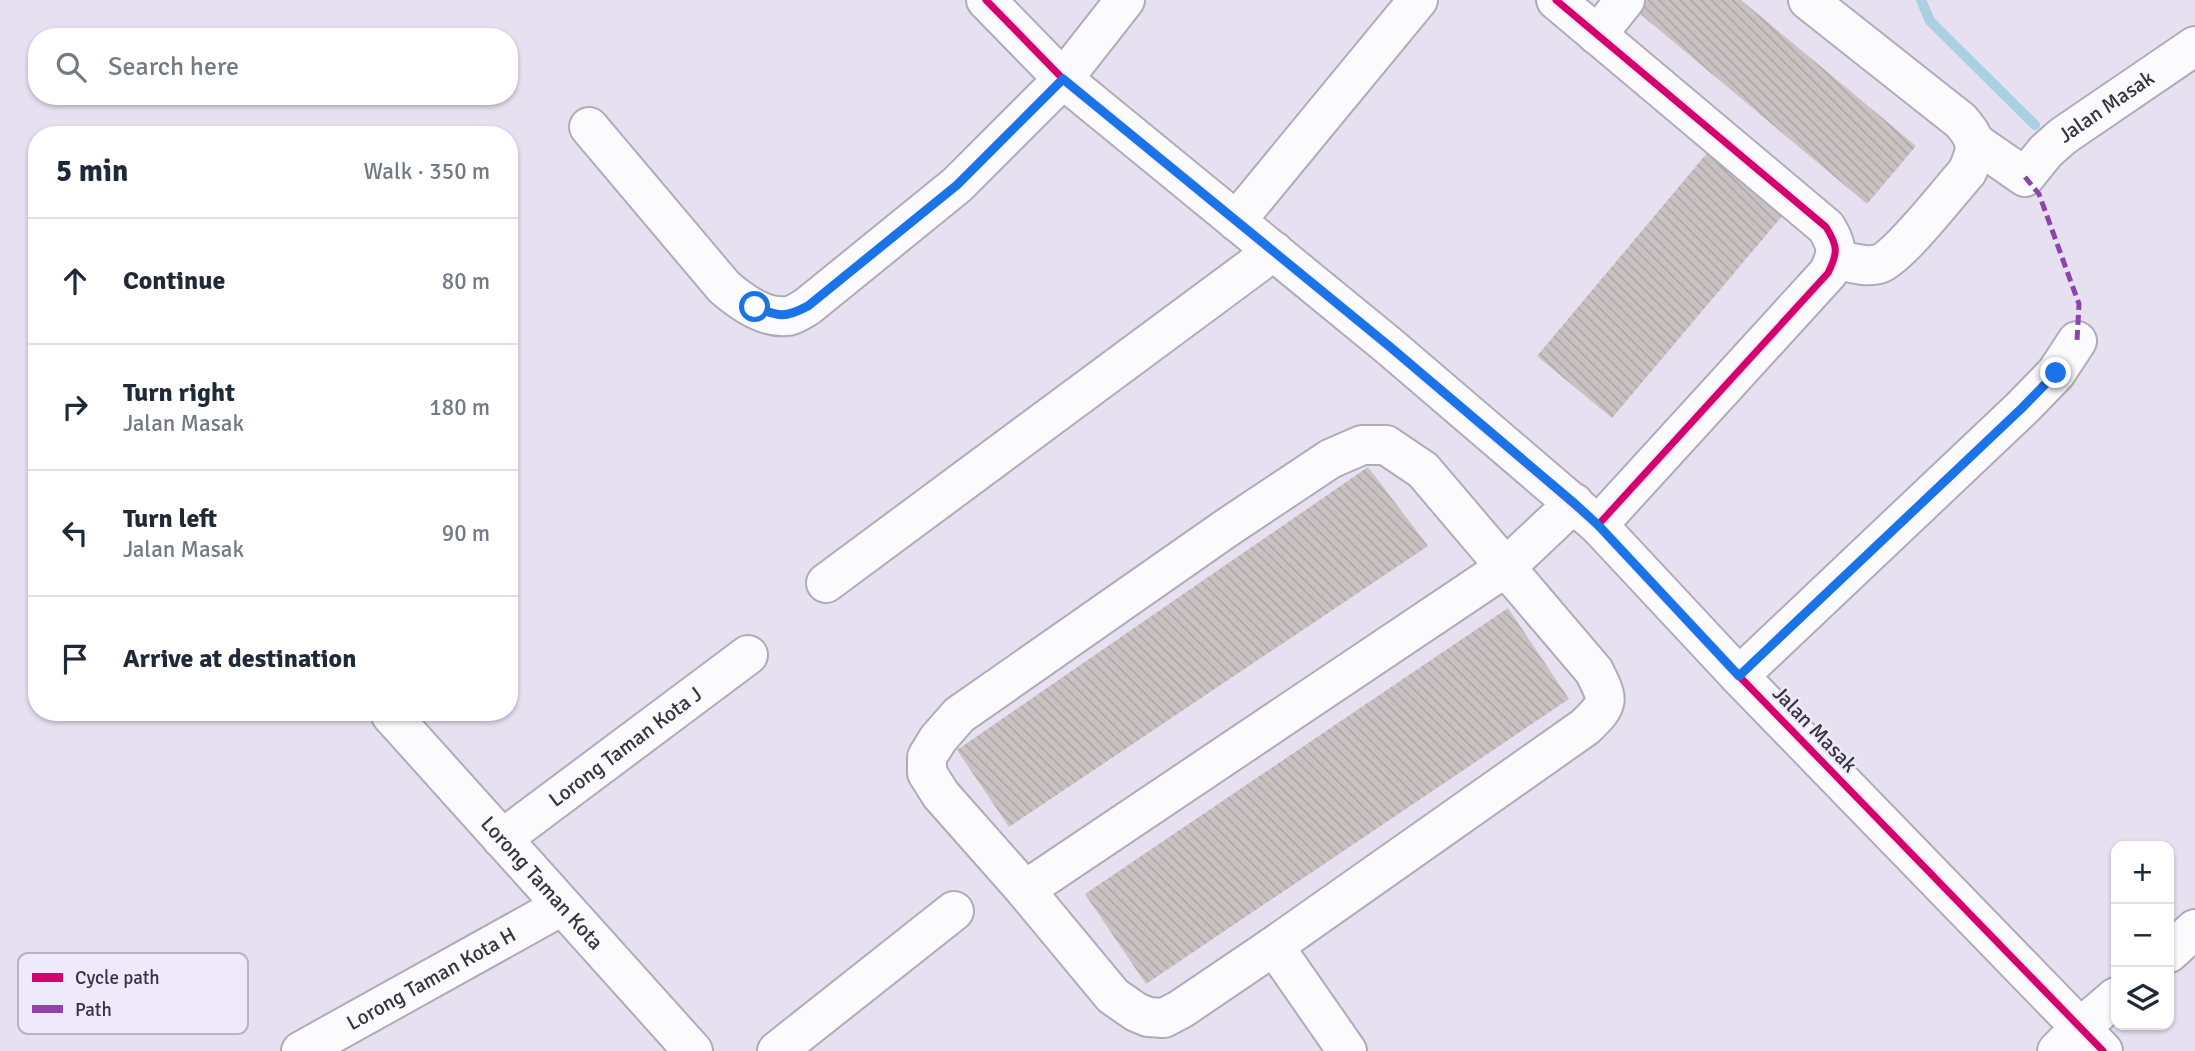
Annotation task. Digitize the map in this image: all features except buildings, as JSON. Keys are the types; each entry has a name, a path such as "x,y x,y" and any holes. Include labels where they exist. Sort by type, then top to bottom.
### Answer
{"street":[{"name":"Jalan Masak","path":"986,0 1063,79 1274,251 1586,514 2080,1043"},
{"path":"589,127 724,287 738,300 772,314 790,316 808,306 957,185 1063,79 1125,0"},
{"path":"1236,221 1418,0"},
{"path":"1025,890 1586,514 1828,273 1835,259 1836,242 1826,227 1556,0"},
{"path":"1597,35 1625,0"},
{"path":"1808,0 1961,121 1976,143 1967,172 1897,252 1879,264 1860,265 1835,259"},
{"name":"Jalan Masak","path":"1976,143 2025,177 2046,151 2063,136 2195,46"},
{"path":"825,583 1274,251"},
{"path":"1739,676 2022,408 2056,373 2077,341"},
{"path":"1362,445 1387,445 1423,470 1594,671 1606,695 1602,711 1585,727 1274,946 1164,1018 1148,1017 1136,1012 1113,996 1025,890 941,795 927,773 927,757 938,739 959,715 1228,527 1330,459 1362,445"},
{"name":"Lorong Taman Kota J","path":"502,839 748,655"},
{"name":"Lorong Taman Kota","path":"396,721 693,1051"},
{"name":"Lorong Taman Kota H","path":"301,1051 562,906"},
{"path":"777,1051 954,911"},
{"path":"2174,948 2195,929"},
{"path":"1274,946 1347,1051"},
{"path":"2080,1043 2111,1003"}],"waterway":[{"path":"1921,0 1930,21 2035,125"}],"marked path":[{"path":"2025,177 2039,194 2079,304 2077,341"}],"cycle path":[{"path":"986,0 1063,79 1389,346 1598,525 1739,676 2103,1051"},
{"path":"1556,0 1826,227 1833,239 1835,250 1828,273 1598,525"}],"route":[{"path":"755,307 772,314 790,316 808,306 957,185 1063,79 1389,346 1574,503 1598,525 1739,676 2056,373"}]}
